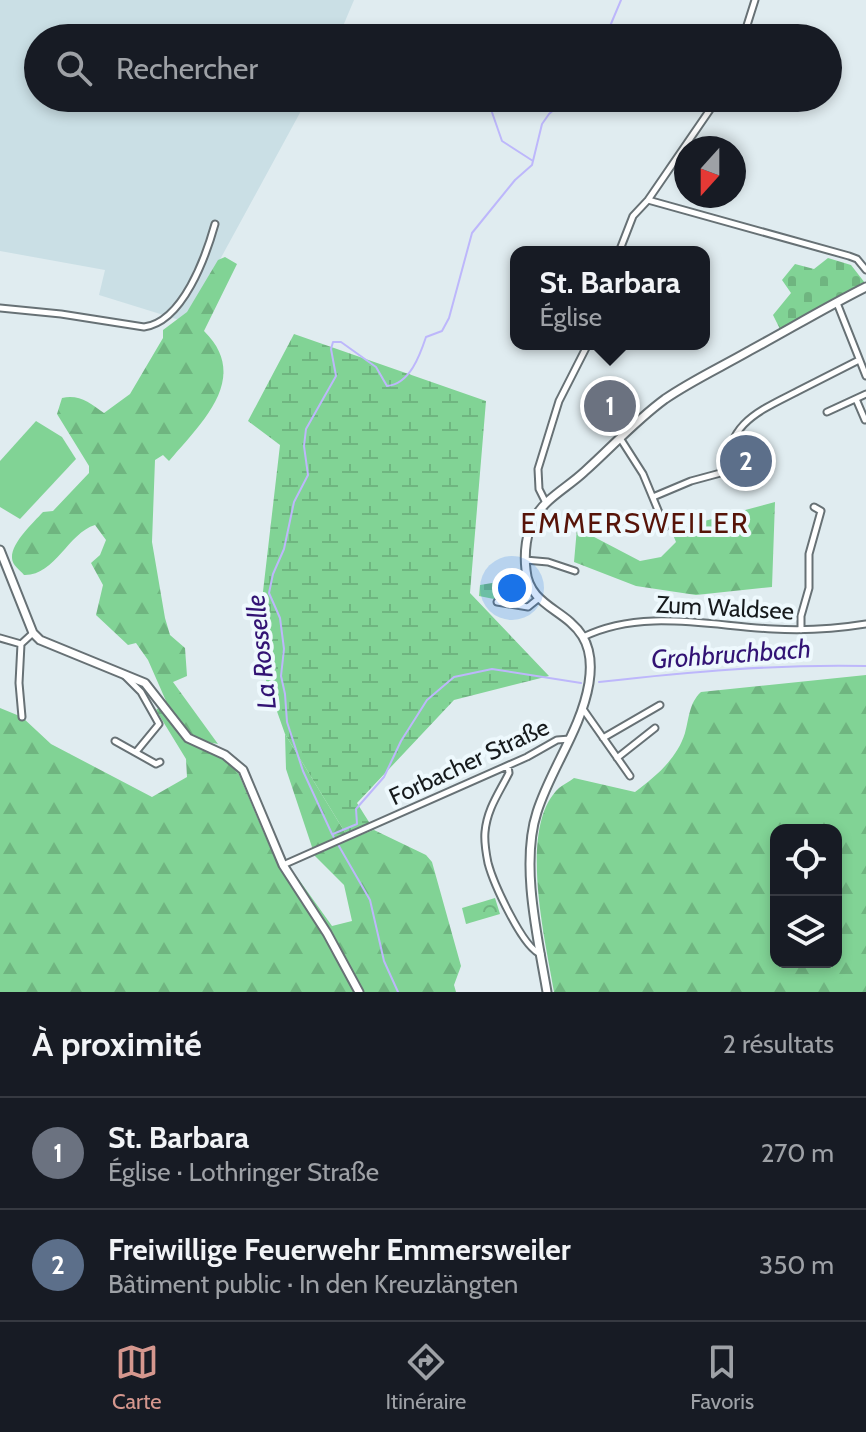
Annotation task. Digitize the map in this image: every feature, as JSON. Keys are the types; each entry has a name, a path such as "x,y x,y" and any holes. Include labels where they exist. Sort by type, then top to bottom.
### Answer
{"main road":[{"path":"547,992 530,874 531,837 539,805 583,709 589,683 589,654 583,637 569,619 539,598 527,579 525,560 532,522 546,503 582,475 619,437 675,392 866,287"},
{"path":"0,550 2,562 33,633 47,645 145,683 188,738 225,755 243,770 283,865 327,933 359,992"}],"street":[{"path":"747,24 755,0"},
{"path":"621,246 633,216 648,200 708,112"},
{"path":"648,200 849,256 857,259 866,270"},
{"path":"0,308 144,327 155,325 169,315 198,275 215,224"},
{"path":"837,303 866,376"},
{"path":"546,503 539,489 538,469 559,401 585,350"},
{"path":"653,497 691,481 728,473 732,441 747,420 762,409 859,360"},
{"path":"827,412 866,394"},
{"path":"856,399 866,420"},
{"path":"619,437 632,455 665,527"},
{"path":"801,630 801,616 809,588 809,554 821,511 814,507"},
{"path":"525,560 548,562 575,571"},
{"path":"497,602 528,607 539,598"},
{"name":"Zum Waldsee","path":"583,637 628,623 663,621 801,630 866,624"},
{"path":"22,717 19,683 21,644 33,633"},
{"path":"0,638 21,644"},
{"path":"121,673 141,692 158,718 159,724 136,752"},
{"path":"603,738 660,705"},
{"path":"583,709 630,776"},
{"path":"617,758 655,728"},
{"name":"Forbacher Straße","path":"283,865 508,766 557,740 570,739"},
{"path":"115,741 156,764 160,762"},
{"path":"508,766 509,773 487,819 486,850 491,871 512,916 532,950 542,954"}],"shaded area":[{"path":"0,0 354,0 344,24 24,24 24,112 300,112 186,322 99,295 105,270 0,251"}],"green space":[{"path":"225,257 237,264 204,331 218,349 223,366 222,383 206,416 169,461 163,455 155,460 152,542 170,635 185,648 187,676 173,682 218,744 207,742 212,753 237,770 270,847 297,877 332,926 352,921 344,885 315,856 286,769 285,734 349,839 374,830 426,855 432,862 461,966 454,985 456,992 0,992 0,708 22,717 51,744 152,797 187,777 186,759 156,710 166,701 148,660 136,643 128,645 96,615 103,585 91,563 100,555 106,540 95,525 85,529 53,562 35,573 24,575 13,563 13,552 23,534 43,512 53,511 89,473 89,466 57,414 62,398 79,398 104,413 130,394 163,338 163,330 187,312 218,260"},
{"path":"828,258 851,265 865,283 780,329 773,315 791,293 782,280 795,264 814,269"},
{"path":"294,334 486,401 470,593 549,676 454,700 357,803 374,830 349,839 285,734 256,652 280,445 248,421"},
{"path":"36,421 62,437 76,459 20,519 0,507 0,461"},
{"path":"775,502 772,587 696,595 636,586 574,562 577,528 640,561 661,557 676,542 671,530"},
{"path":"498,582 499,586 511,586 514,603 479,596 480,585"},
{"path":"866,675 866,992 554,992 538,886 539,829 546,806 559,788 574,778 635,792 658,774 677,751 701,692"},
{"path":"495,898 500,914 466,924 462,908"}],"waterway":[{"name":"La Rosselle","path":"611,24 621,0"},
{"path":"492,112 502,141 533,161"},
{"name":"La Rosselle","path":"398,992 384,961 370,900 332,834 303,771 287,722 281,676 284,649 280,618 269,593 284,549 294,502 308,475 304,446 306,429 336,376 331,349 333,342 341,342 376,367 387,386 408,374 426,337 442,331 449,318 472,233 515,180 532,165 542,124 551,112"},
{"name":"Grohbruchbach","path":"599,682 732,670 866,666"},
{"name":"Grohbruchbach","path":"333,834 357,824 356,809 384,777 401,741 427,700 454,677 492,669 581,683"}],"place":[{"name":"St. Barbara","path":"610,406"},
{"name":"Freiwillige Feuerwehr Emmersweiler","path":"746,461"}],"district":[{"name":"EMMERSWEILER","path":"635,523"}]}
